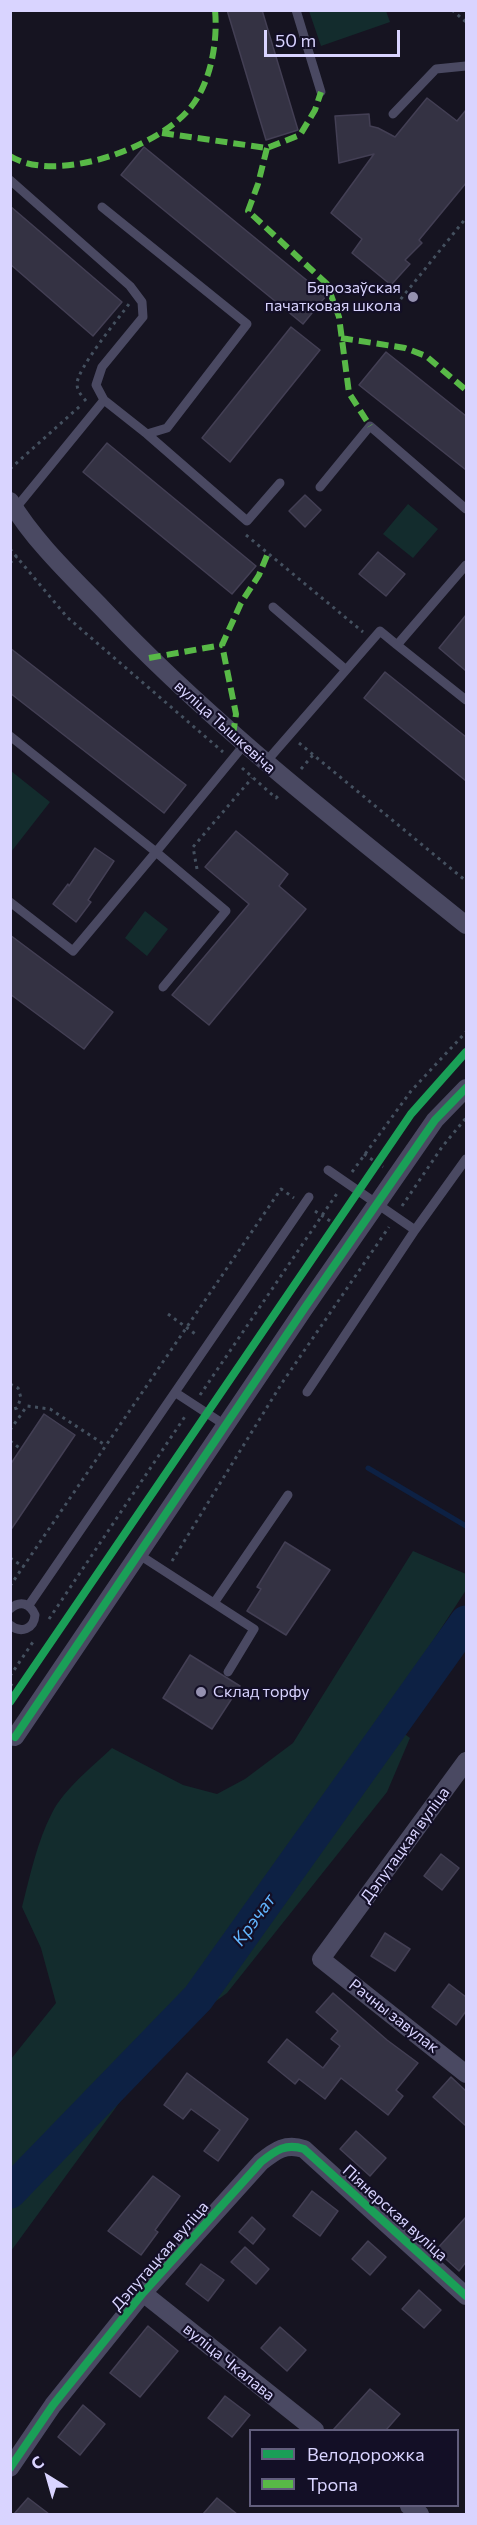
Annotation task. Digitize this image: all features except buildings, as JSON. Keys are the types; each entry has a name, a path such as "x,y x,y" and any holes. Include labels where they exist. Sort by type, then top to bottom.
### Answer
{"street":[{"name":"вуліца Тышкевіча","path":"12,508 51,554 149,658 265,763 466,925"},
{"path":"13,1736 435,1120 466,1088"},
{"name":"Дэпутацкая вуліца","path":"321,1959 466,1761"},
{"name":"Рачны завулак","path":"321,1959 466,2074"},
{"name":"Дэпутацкая вуліца","path":"10,2468 53,2405 143,2293 261,2162 281,2147 293,2145 304,2149"},
{"name":"Піянерская вуліца","path":"304,2149 466,2296"},
{"name":"вуліца Чкалава","path":"143,2293 314,2429"}],"lane":[{"path":"296,10 321,92"},
{"path":"393,114 436,69 466,66"},
{"path":"10,180 130,286 142,302 143,317 102,367 96,385 104,400 147,434 247,521 280,483"},
{"path":"102,207 247,324 167,428 147,434"},
{"path":"12,508 104,400"},
{"path":"321,487 370,426 466,509"},
{"path":"397,645 466,565"},
{"path":"273,607 346,670"},
{"path":"265,763 380,631 466,700"},
{"path":"10,736 226,911 163,987"},
{"path":"10,902 73,951 244,745"},
{"path":"307,1392 415,1230 466,1159"},
{"path":"328,1170 415,1230"},
{"path":"28,1605 307,1200"},
{"path":"176,1393 225,1425"},
{"path":"214,1603 288,1495"},
{"path":"138,1554 254,1629 228,1672"},
{"path":"10,1609 18,1604 28,1605 35,1615 32,1625 22,1630 10,1625"}],"path":[{"path":"453,10 466,21"},
{"path":"396,305 466,218"},
{"path":"96,410 79,392 77,383 84,366 129,304 128,294"},
{"path":"10,469 86,401"},
{"path":"10,549 67,617 276,798"},
{"path":"10,563 17,556"},
{"path":"289,735 466,881"},
{"path":"200,889 193,847 252,778"},
{"path":"43,1628 345,1182 411,1091 466,1032"},
{"path":"165,1571 205,1511 282,1383 442,1146 466,1118"},
{"path":"357,1191 384,1153"},
{"path":"10,1586 281,1189 307,1200"},
{"path":"328,1233 340,1216"},
{"path":"10,1384 18,1388 21,1393 20,1403 10,1410"},
{"path":"20,1403 50,1409 106,1445"},
{"path":"10,1431 27,1406"},
{"path":"10,1441 21,1449"},
{"path":"10,1558 24,1567"},
{"path":"10,1676 37,1637"},
{"path":"10,1684 17,1694 26,1681"}],"green space":[{"path":"309,11 386,11 390,22 321,46"},
{"path":"408,504 438,529 413,558 383,534"},
{"path":"11,771 50,802 11,852"},
{"path":"145,911 168,929 147,956 125,938"},
{"path":"413,1551 466,1574 466,1590 383,1718 410,1738 387,1792 227,1993 168,2036 11,2251 11,2059 56,2003 41,1948 22,1907 38,1847 57,1804 71,1787 112,1748 183,1785 217,1794 245,1779 293,1743"}],"waterway":[{"path":"368,1468 466,1526"},
{"name":"Крэчат","path":"10,2192 198,1998 466,1622"}],"marked path":[{"path":"10,156 30,164 53,166 79,164 132,148 156,136 176,122 191,107 204,86 214,48 215,10"},
{"path":"162,133 267,148 300,135 315,110 321,92"},
{"path":"267,148 248,211 327,284 339,317 349,393 370,426"},
{"path":"341,338 405,348 426,356 466,390"},
{"path":"233,735 236,714 222,645 268,553"},
{"path":"149,658 222,645"}],"cycle path":[{"path":"10,1702 411,1114 466,1052"},
{"path":"15,1737 304,1309 435,1120 466,1088"},
{"path":"10,2468 53,2405 143,2293 261,2162 286,2147 304,2149 466,2296"}],"place":[{"name":"Бярозаўская пачатковая школа","path":"413,297"},
{"name":"Склад торфу","path":"201,1692"}]}
